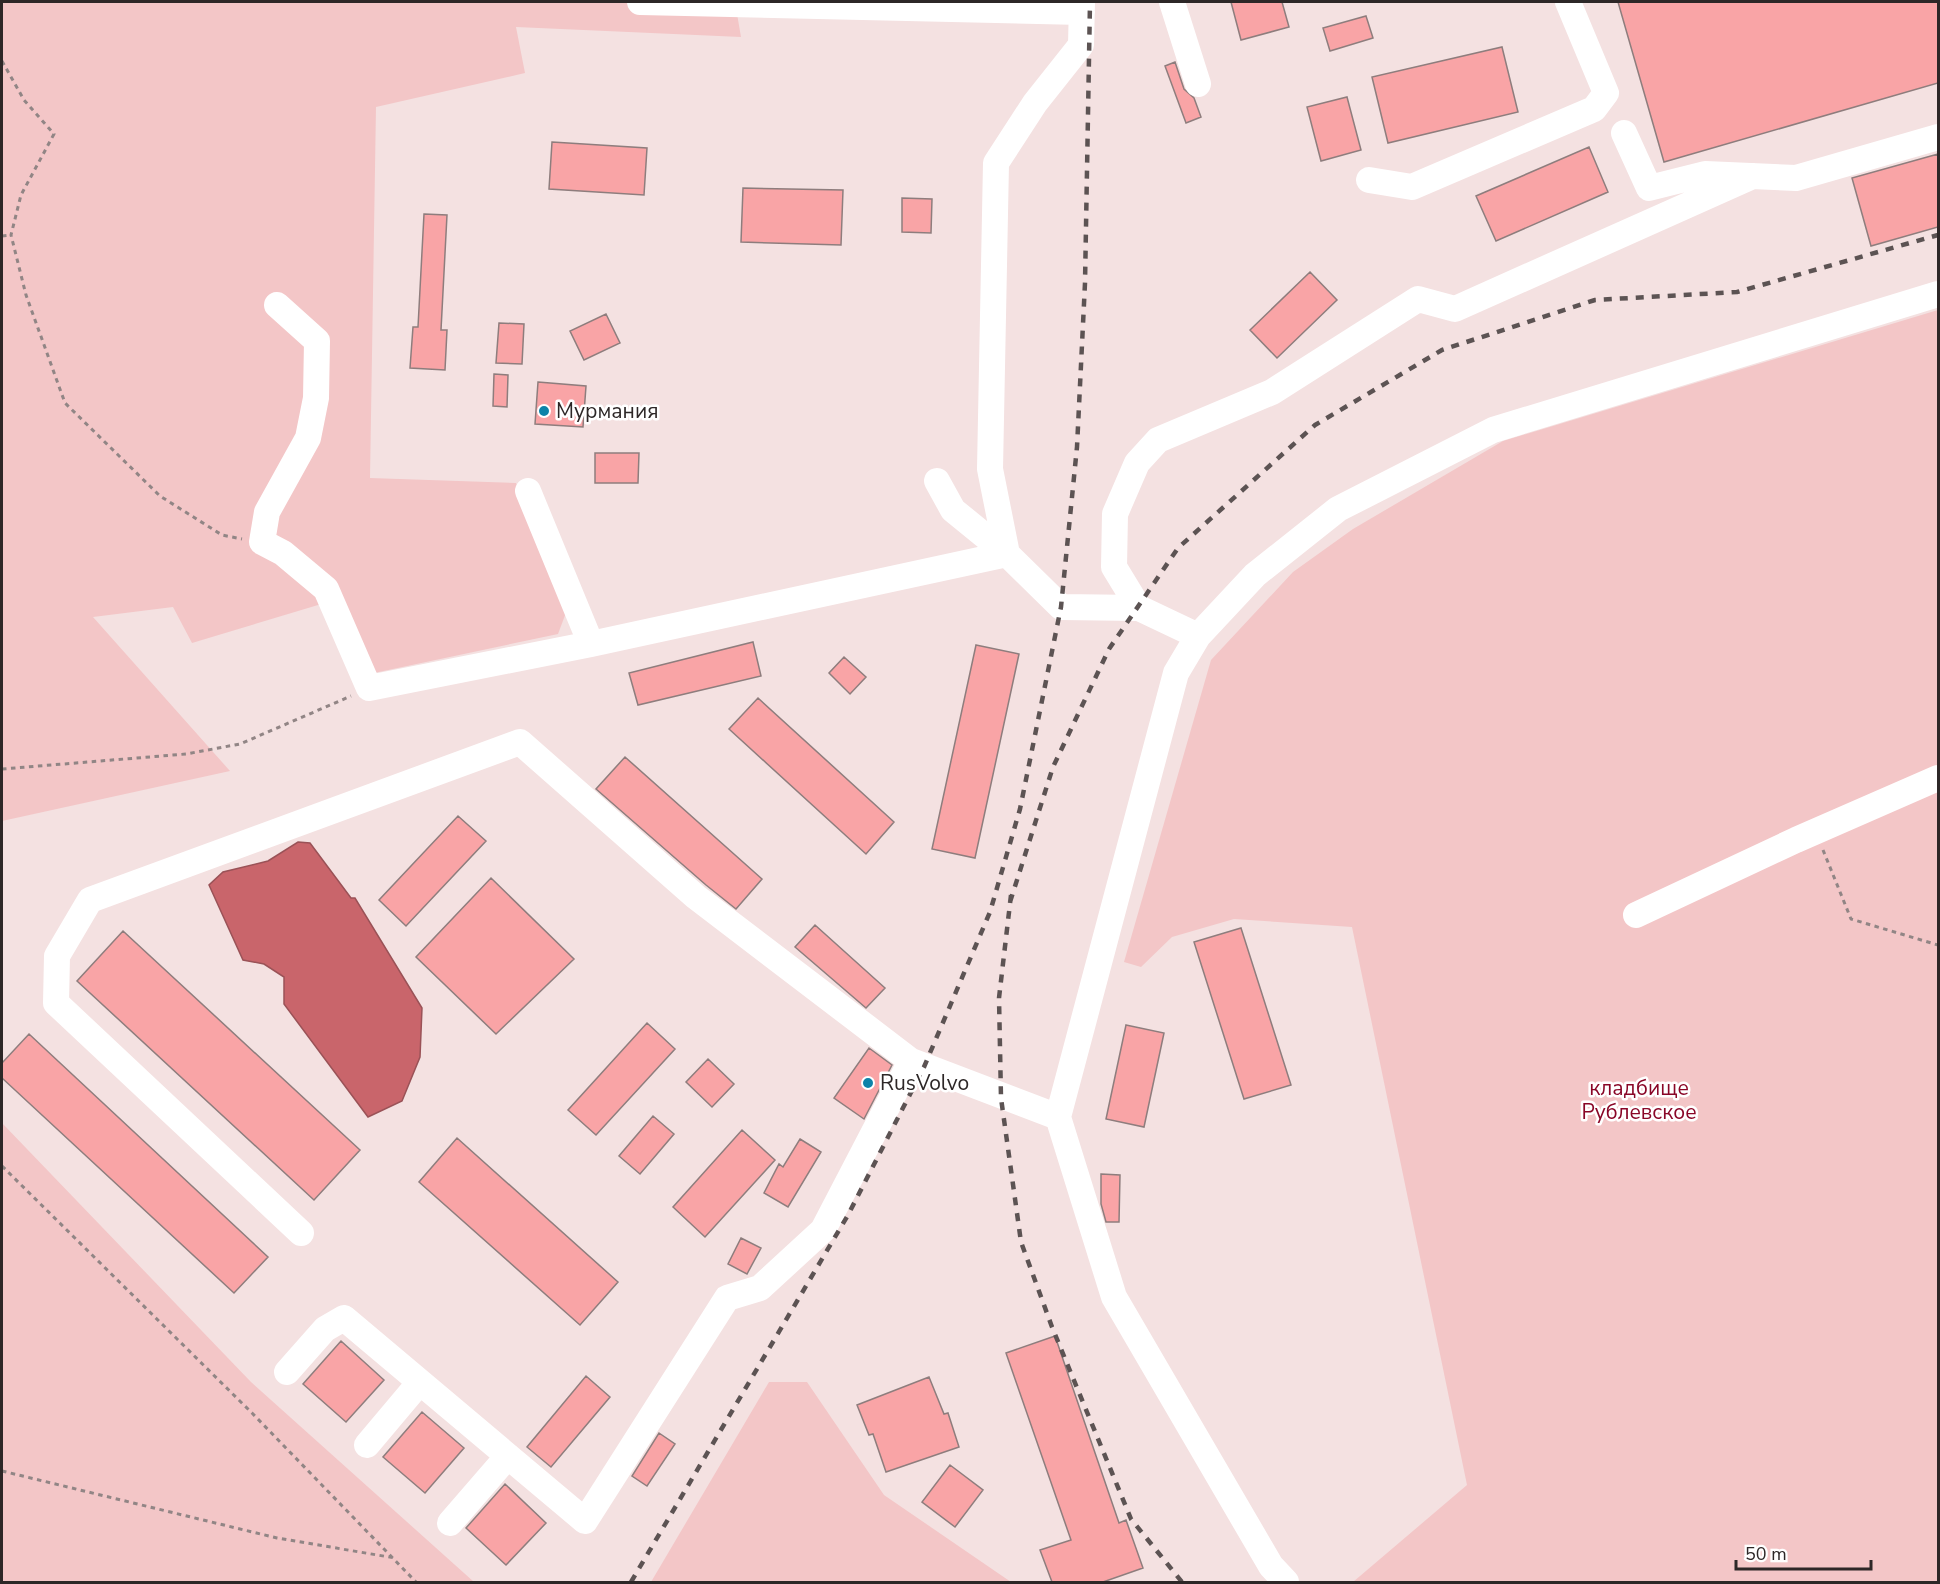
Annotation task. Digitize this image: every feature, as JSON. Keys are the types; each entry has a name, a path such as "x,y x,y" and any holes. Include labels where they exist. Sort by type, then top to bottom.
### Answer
{"lane":[{"path":"640,2 1082,7 1081,45 1035,103 996,163 990,469 1007,554"},
{"path":"1172,2 1198,84"},
{"path":"1369,180 1412,187 1594,110 1606,93 1568,2"},
{"path":"1624,133 1649,188 1706,174 1796,178 1938,137"},
{"path":"1138,608 1114,567 1115,514 1137,463 1158,440 1272,392 1418,299 1455,309 1753,176"},
{"path":"1286,1582 1271,1566 1114,1297 1058,1117 1176,673 1198,636 1255,575 1338,509 1493,430 1938,294"},
{"path":"277,305 317,341 316,398 308,438 267,512 262,542 283,553 326,589 369,688 591,644 1007,554"},
{"path":"937,481 953,510 1007,554 1061,607 1138,608 1198,636"},
{"path":"528,491 591,644"},
{"path":"301,1233 56,1003 57,956 90,900 520,742 696,897 911,1061 1058,1117"},
{"path":"1636,915 1816,831 1938,778"},
{"path":"287,1372 325,1329 344,1317 585,1521 727,1298 760,1288 823,1230 911,1061"},
{"path":"367,1445 420,1382"},
{"path":"450,1523 508,1456"}],"path":[{"path":"2,61 24,100 54,134 21,195 11,235 26,295 65,403 160,496 222,535 262,542"},
{"path":"2,236 11,235"},
{"path":"2,769 186,754 240,744 369,688"},
{"path":"1816,831 1851,919 1938,945"},
{"path":"2,1166 395,1558 416,1582"},
{"path":"2,1471 277,1538 395,1558"}],"green space":[{"path":"2,2 735,2 741,37 516,27 525,73 376,107 370,478 516,483 567,610 558,634 374,673 338,599 192,643 173,607 93,617 230,771 2,821"},
{"name":"кладбище Рублевское","path":"1938,310 1938,1582 1353,1582 1467,1485 1352,927 1234,919 1172,937 1141,967 1124,962 1211,660 1293,572 1353,529 1503,441"},
{"path":"2,1123 251,1382 474,1582 2,1582"},
{"path":"769,1382 807,1382 884,1495 1011,1582 651,1582"}],"shaded area":[{"path":"298,842 310,843 351,898 355,898 422,1008 420,1057 402,1101 368,1117 284,1004 284,977 264,964 243,960 209,885 223,872 268,861"}],"building":[{"path":"1231,2 1282,2 1289,27 1241,40"},
{"path":"1618,2 1938,2 1938,83 1664,162"},
{"path":"1366,16 1373,38 1330,51 1323,28"},
{"path":"1502,47 1518,112 1388,143 1372,77"},
{"path":"1175,62 1184,89 1194,98 1201,117 1186,123 1165,66"},
{"path":"1347,97 1361,150 1321,161 1307,107"},
{"path":"552,142 647,148 644,195 549,189"},
{"path":"1589,147 1608,192 1496,241 1476,196"},
{"path":"1938,154 1938,227 1871,246 1852,178"},
{"path":"743,188 843,190 841,245 741,242"},
{"path":"902,198 932,199 931,233 902,232"},
{"path":"424,214 447,215 441,330 447,330 445,370 410,368 413,327 418,327"},
{"path":"1310,272 1337,300 1277,358 1250,330"},
{"path":"606,314 620,343 584,360 570,331"},
{"path":"499,323 524,324 522,364 496,363"},
{"path":"494,374 508,375 507,407 493,406"},
{"path":"538,382 586,386 583,427 535,424"},
{"path":"595,453 639,453 638,483 595,483"},
{"path":"753,642 761,676 638,705 629,673"},
{"path":"976,645 1019,654 975,858 932,849"},
{"path":"844,657 866,677 850,694 829,673"},
{"path":"758,698 894,822 866,854 729,729"},
{"path":"625,757 762,879 736,909 596,789"},
{"path":"458,816 486,841 406,926 379,900"},
{"path":"491,878 574,959 496,1034 416,957"},
{"path":"815,925 885,988 866,1008 795,947"},
{"path":"1241,928 1291,1085 1244,1099 1194,942"},
{"path":"123,931 360,1150 314,1200 77,981"},
{"path":"647,1023 675,1049 596,1135 568,1110"},
{"path":"1126,1025 1164,1033 1144,1127 1106,1119"},
{"path":"29,1034 268,1257 234,1293 2,1078 2,1063"},
{"name":"RusVolvo","path":"869,1048 892,1065 864,1119 834,1098"},
{"path":"708,1059 734,1084 712,1107 686,1082"},
{"path":"653,1116 674,1134 640,1174 619,1156"},
{"path":"742,1130 775,1160 705,1237 673,1207"},
{"path":"457,1138 618,1282 580,1325 419,1182"},
{"path":"800,1139 821,1152 788,1207 764,1193 779,1164 783,1167"},
{"path":"1101,1174 1120,1175 1119,1222 1106,1222 1101,1204"},
{"path":"741,1238 761,1248 747,1274 728,1264"},
{"path":"1055,1336 1119,1523 1126,1520 1143,1568 1103,1582 1052,1582 1040,1550 1071,1540 1006,1353"},
{"path":"341,1341 384,1380 346,1422 303,1384"},
{"path":"586,1376 610,1397 551,1467 527,1447"},
{"path":"929,1377 944,1414 948,1413 959,1447 886,1472 873,1434 869,1435 857,1405"},
{"path":"422,1412 464,1448 425,1493 383,1457"},
{"path":"659,1433 675,1444 647,1486 632,1476"},
{"path":"950,1465 983,1490 955,1527 922,1502"},
{"path":"505,1484 546,1523 506,1565 466,1528"}],"railway":[{"path":"631,1582 848,1215 924,1067 990,912 1020,809 1061,607 1077,447 1085,283 1090,2"},
{"path":"1010,902 1053,767 1109,649 1178,548 1315,425 1442,350 1595,300 1737,292 1938,235"},
{"path":"1011,895 999,998 1001,1098 1021,1242 1052,1327 1131,1519 1182,1582"}],"place":[{"name":"Мурмания","path":"544,411"},
{"name":"RusVolvo","path":"868,1083"}]}
